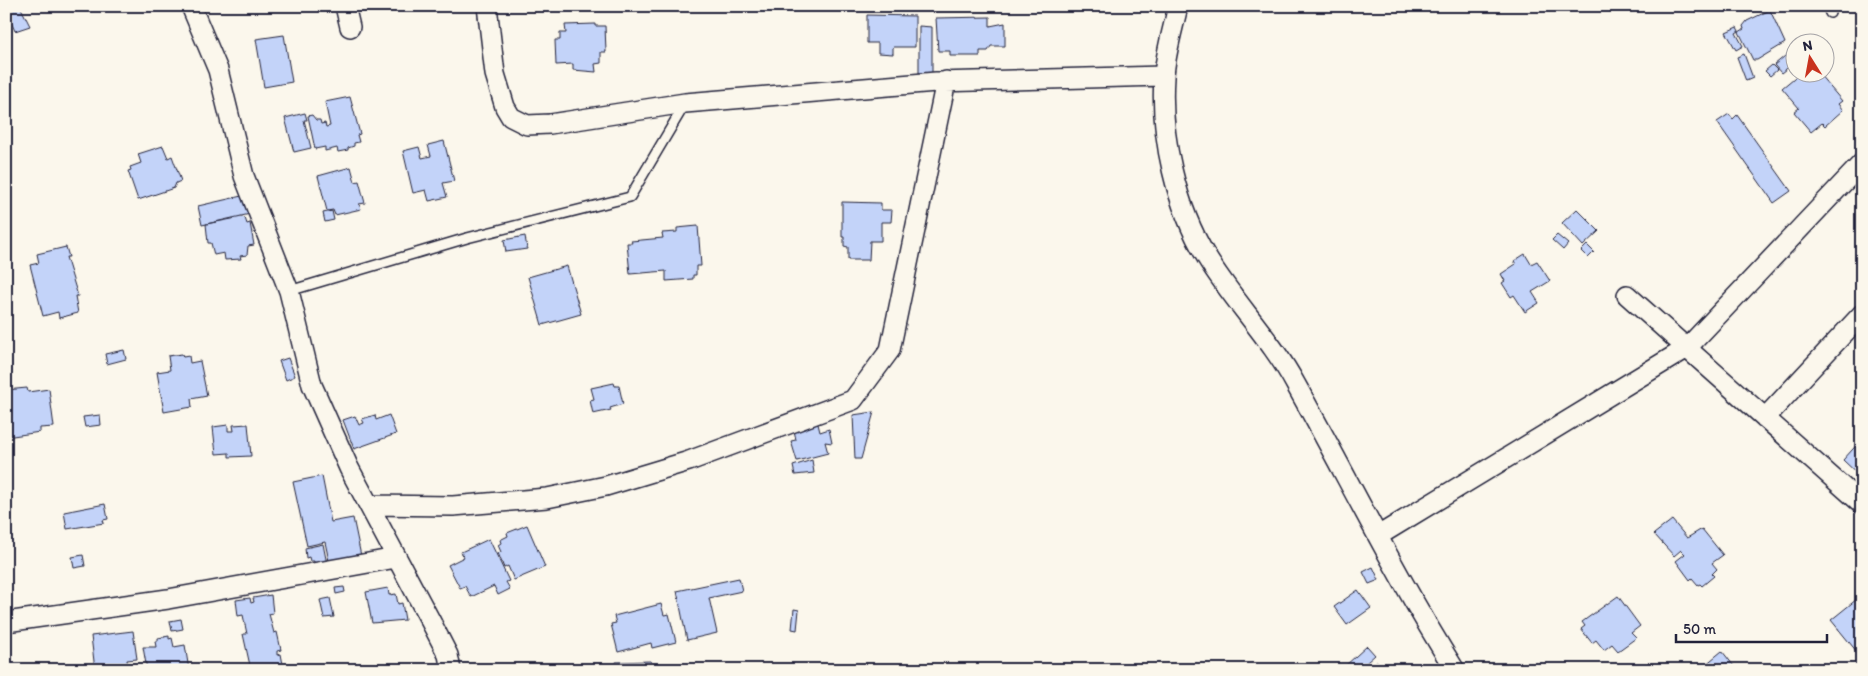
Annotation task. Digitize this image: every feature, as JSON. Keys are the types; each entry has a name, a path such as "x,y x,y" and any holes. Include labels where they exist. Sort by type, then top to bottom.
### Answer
{"street":[{"path":"191,6 218,70 244,176 289,291 312,384 349,468 448,656 451,670"},
{"path":"345,6 350,27"},
{"path":"487,6 495,74 505,106 511,117 527,125 550,124 685,103 946,81 1164,76"},
{"path":"1178,6 1164,76 1164,113 1172,171 1186,220 1208,259 1295,382 1424,621 1455,670"},
{"path":"369,505 453,506 547,498 606,486 689,461 853,400 890,350 946,81"},
{"path":"1378,536 1687,348 1862,163"},
{"path":"1627,295 1862,504"},
{"path":"1765,418 1862,314"},
{"path":"6,622 168,599 396,558"}],"lane":[{"path":"289,291 467,238 630,197 685,103"}],"building":[{"path":"6,6 20,6 30,26 15,31 10,20 6,21"},
{"path":"323,6 332,6 332,11 323,11"},
{"path":"1770,10 1785,43 1757,60 1753,60 1739,32 1744,29 1743,26 1747,21"},
{"path":"867,15 915,16 915,47 893,47 893,54 878,53 878,43 867,43"},
{"path":"990,17 990,26 1005,23 1005,46 991,46 988,51 980,51 980,56 950,56 950,51 938,51 936,18"},
{"path":"595,24 595,26 605,26 606,52 601,52 601,63 595,64 596,72 573,70 573,64 556,65 555,40 560,40 560,33 566,33 565,25"},
{"path":"919,26 932,27 932,73 919,73"},
{"path":"1737,27 1739,31 1736,33 1743,46 1736,50 1726,32"},
{"path":"284,35 292,82 264,87 256,39"},
{"path":"1744,54 1753,78 1746,81 1737,57"},
{"path":"1786,55 1786,69 1781,73 1774,65"},
{"path":"1772,65 1777,70 1770,76 1765,71"},
{"path":"1789,82 1826,82 1842,101 1838,104 1843,110 1825,126 1822,123 1811,132 1794,112 1799,108 1782,88"},
{"path":"350,97 360,134 357,135 359,142 354,143 354,146 348,148 348,150 338,152 337,148 325,151 325,147 315,149 308,116 312,115 316,120 320,120 321,124 325,123 326,127 330,126 325,102"},
{"path":"305,113 307,120 304,120 311,148 294,152 285,118"},
{"path":"1729,114 1733,119 1737,115 1791,191 1774,203 1717,122"},
{"path":"444,141 454,181 443,183 447,197 429,201 426,190 413,193 403,151 419,147 422,158 431,156 428,145"},
{"path":"163,146 168,158 172,156 181,181 176,183 174,188 138,200 128,171 131,170 130,167 141,163 138,154"},
{"path":"351,167 355,182 359,181 365,203 359,204 361,209 335,215 333,210 327,211 318,176"},
{"path":"246,195 250,214 202,225 198,206"},
{"path":"842,202 881,203 881,210 892,210 891,222 881,222 881,241 870,241 869,260 848,260 848,247 844,246 844,237 842,237"},
{"path":"1577,209 1599,231 1583,246 1562,223"},
{"path":"332,211 334,220 325,222 323,213"},
{"path":"245,218 247,224 250,223 254,245 248,246 247,255 240,256 241,259 225,260 224,253 214,255 211,243 208,243 206,224"},
{"path":"698,226 701,266 696,266 696,275 693,275 693,279 666,281 666,271 630,274 627,243 663,238 662,233 677,232 677,228"},
{"path":"1557,235 1568,244 1563,250 1552,240"},
{"path":"525,236 527,249 506,252 504,240"},
{"path":"1587,245 1594,252 1588,258 1581,251"},
{"path":"66,247 69,257 66,257 78,296 75,296 78,313 59,318 58,312 43,316 30,265 39,263 37,254"},
{"path":"1525,254 1531,264 1537,261 1550,281 1532,292 1539,303 1525,312 1514,295 1511,297 1502,283 1505,281 1501,274 1516,264 1514,261"},
{"path":"567,266 581,314 542,325 528,277"},
{"path":"124,350 126,359 107,364 105,354"},
{"path":"182,354 183,357 189,356 190,363 200,361 207,396 191,399 192,407 164,412 157,372 170,370 168,356"},
{"path":"288,358 295,376 286,380 279,361"},
{"path":"614,383 615,386 619,386 623,404 610,408 611,410 593,414 590,400 594,399 591,388"},
{"path":"27,388 28,392 49,389 54,427 40,428 40,432 6,437 6,390"},
{"path":"874,412 861,459 855,459 853,415"},
{"path":"100,415 101,425 85,427 83,417"},
{"path":"375,415 376,420 389,415 396,434 354,449 343,420 355,416 359,425 364,423 362,419"},
{"path":"248,424 251,456 229,457 229,453 216,454 213,427 228,425 228,431 234,431 233,425"},
{"path":"818,424 820,432 829,429 832,443 825,442 828,453 797,461 791,441 796,440 794,430"},
{"path":"1862,439 1862,478 1843,460"},
{"path":"812,460 814,473 795,475 793,466"},
{"path":"322,476 331,522 353,518 361,556 329,561 325,542 307,546 293,482"},
{"path":"105,504 108,519 103,520 104,523 67,529 64,512"},
{"path":"1672,520 1687,538 1702,529 1723,555 1712,563 1717,569 1712,574 1714,576 1702,586 1698,585 1692,578 1690,580 1676,561 1685,554 1681,550 1674,556 1654,534"},
{"path":"527,525 545,567 514,580 508,566 504,568 498,553 501,552 498,545 501,543 500,540 508,536 507,533"},
{"path":"489,539 509,581 506,582 510,589 498,595 494,586 471,597 465,586 460,588 448,565 464,557 461,552"},
{"path":"323,544 327,564 311,567 310,563 314,563 314,561 310,561 309,557 306,558 305,548"},
{"path":"83,555 85,566 74,568 72,557"},
{"path":"1373,567 1379,580 1369,584 1363,572"},
{"path":"739,578 742,591 709,598 717,633 687,640 677,591"},
{"path":"344,587 345,592 336,594 335,588"},
{"path":"388,588 389,595 396,594 398,604 402,603 405,620 372,623 366,592"},
{"path":"1358,590 1371,608 1347,625 1334,607"},
{"path":"271,595 273,613 269,614 274,633 277,632 281,650 277,651 277,655 281,654 284,670 251,670 243,634 247,634 243,615 238,616 236,600 250,598 251,603 254,602 253,598"},
{"path":"1862,595 1862,658 1831,620"},
{"path":"1618,596 1640,626 1631,633 1636,638 1618,651 1612,644 1604,650 1596,640 1592,643 1581,629 1585,626 1582,622"},
{"path":"330,598 334,617 324,618 320,600"},
{"path":"661,604 664,615 669,614 676,642 652,648 651,643 618,652 611,624 616,623 614,616"},
{"path":"794,609 799,610 797,630 792,629"},
{"path":"181,619 183,629 172,631 170,621"},
{"path":"133,631 137,659 127,660 128,668 133,667 133,670 95,670 91,636"},
{"path":"169,636 169,639 172,638 174,647 185,645 189,670 147,670 143,647 156,647 155,641 158,641 158,638"},
{"path":"1367,646 1375,655 1358,670 1348,670 1345,666"},
{"path":"1722,651 1737,670 1699,670"},
{"path":"651,661 651,670 616,670 616,662"},
{"path":"1377,661 1385,670 1366,670"},
{"path":"1792,663 1797,670 1784,670"}]}
